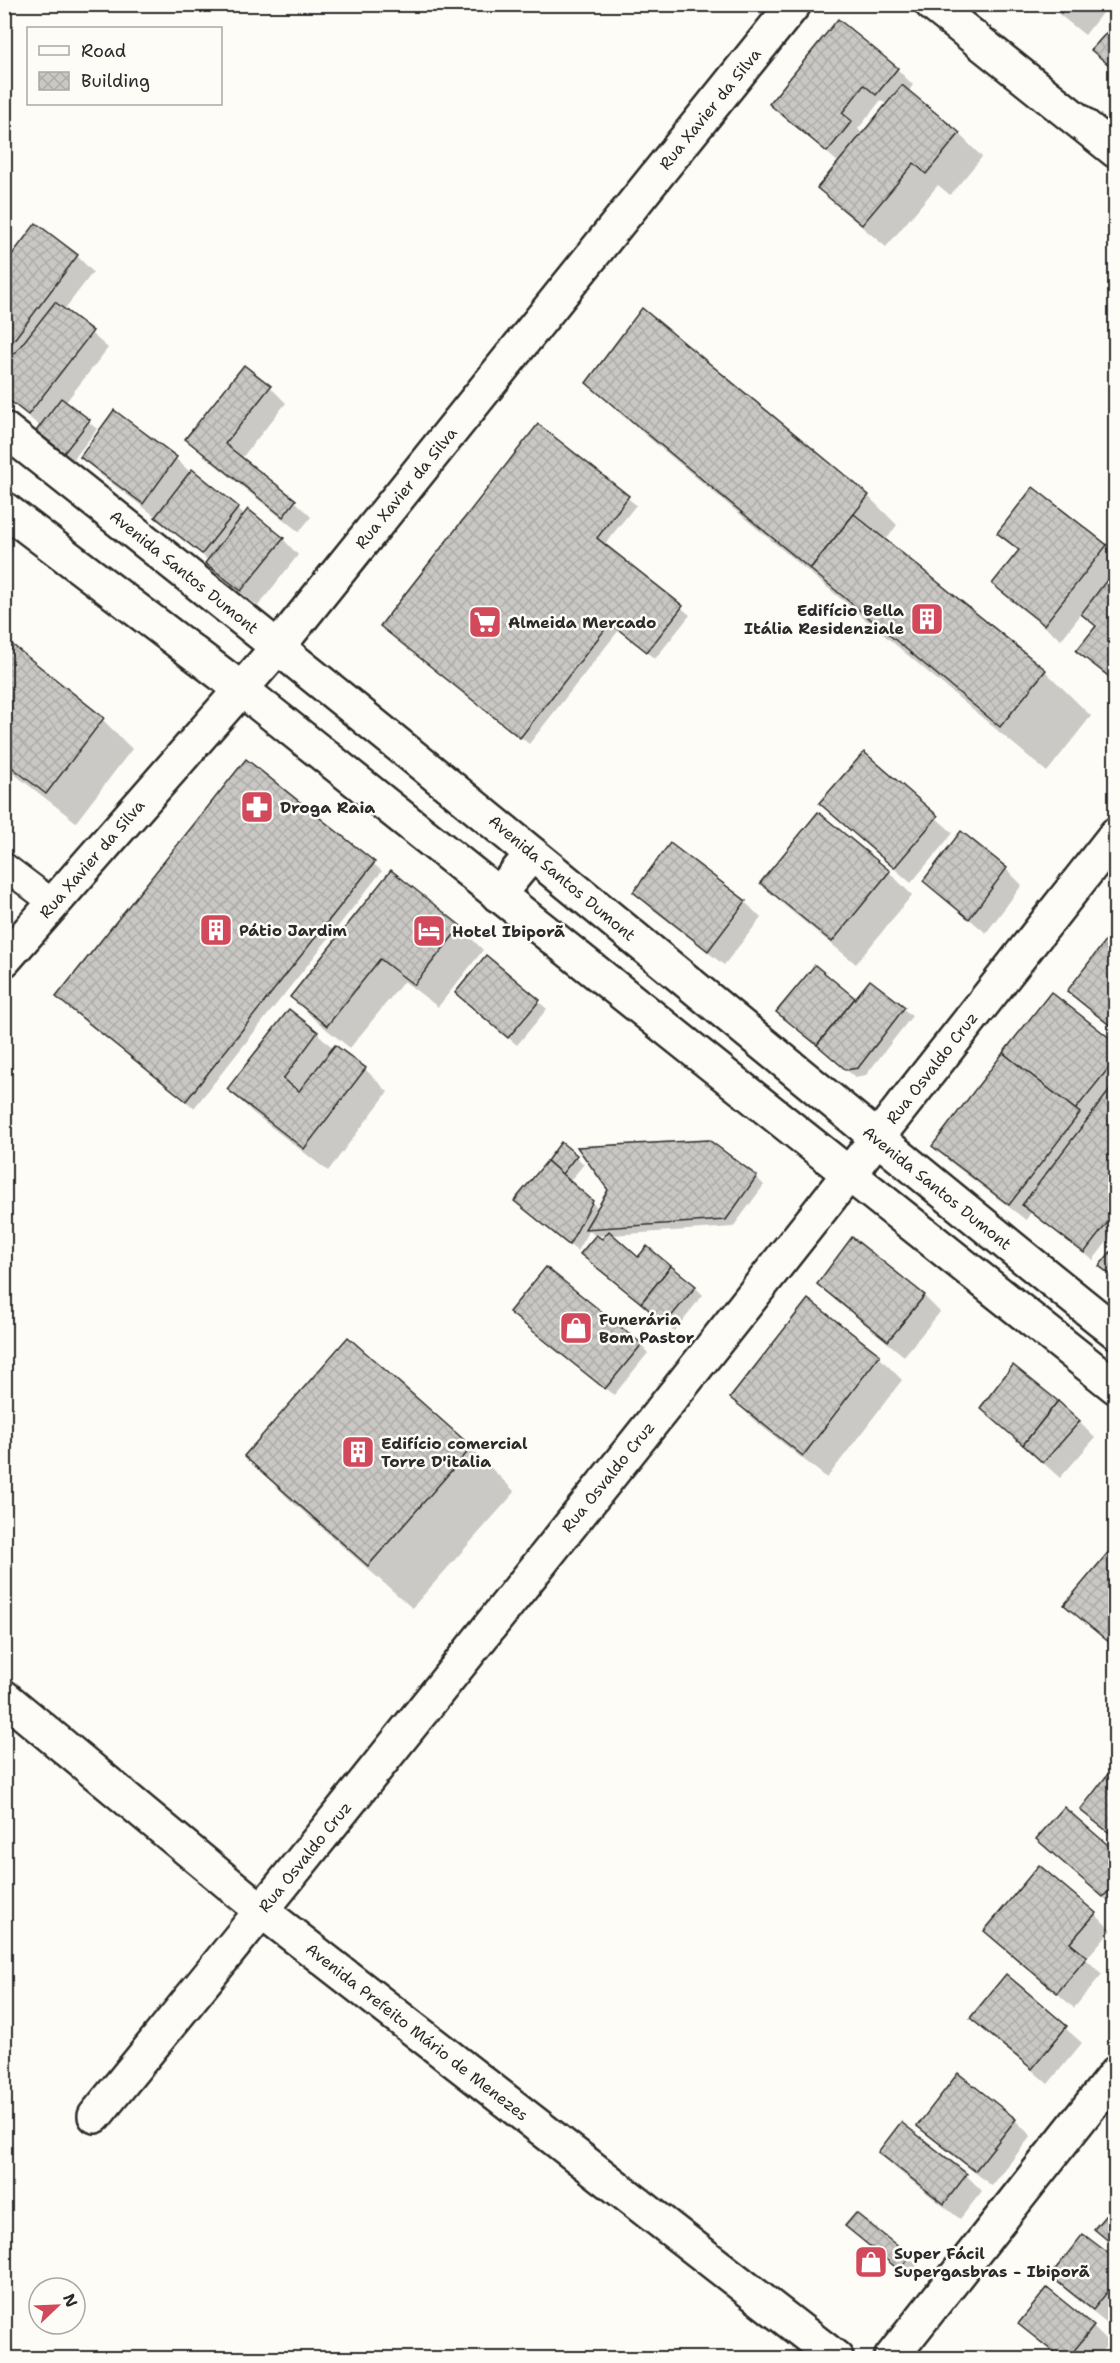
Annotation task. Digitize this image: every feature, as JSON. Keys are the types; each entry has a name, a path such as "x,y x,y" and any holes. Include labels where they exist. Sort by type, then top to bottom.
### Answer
{"main road":[{"name":"Rua Xavier da Silva","path":"4,960 278,647 794,4"},
{"path":"932,4 1116,151"},
{"name":"Avenida Santos Dumont","path":"4,429 278,647 877,1139 1116,1332"},
{"path":"4,509 241,689 1116,1387"},
{"name":"Rua Osvaldo Cruz","path":"95,2116 262,1911 850,1173 1116,834"},
{"path":"498,895 532,854"},
{"name":"Avenida Prefeito Mário de Menezes","path":"4,1697 262,1911 836,2358"},
{"path":"891,2358 1116,2073"}],"lane":[{"path":"4,866 53,903"}],"building":[{"path":"1050,4 1068,4 1061,13"},
{"path":"838,19 898,68 876,95 864,85 842,113 852,121 827,152 769,104"},
{"path":"1116,22 1116,71 1091,50"},
{"path":"902,85 960,133 926,174 914,163 862,225 817,188"},
{"path":"36,223 78,255 4,353 4,265"},
{"path":"55,302 93,331 28,415 4,396 4,367"},
{"path":"642,308 869,495 810,569 586,383"},
{"path":"244,365 271,386 225,444 296,500 283,517 185,439"},
{"path":"61,398 90,420 64,453 36,431"},
{"path":"114,410 177,457 143,504 80,457"},
{"path":"538,424 629,496 597,538 683,606 647,652 610,623 520,738 380,626"},
{"path":"192,469 239,507 202,554 155,517"},
{"path":"1033,487 1107,545 1044,625 992,584 1019,550 997,533"},
{"path":"248,509 284,538 241,591 205,563"},
{"name":"Edifício Bella Itália Residenziale","path":"854,514 1046,670 1000,727 810,569"},
{"path":"1116,568 1116,682 1076,651 1096,626 1081,614"},
{"path":"4,638 104,718 46,794 4,761"},
{"path":"864,752 938,816 894,868 819,803"},
{"name":"Pátio Jardim","path":"246,759 375,862 186,1101 56,997"},
{"path":"818,812 890,871 832,942 760,883"},
{"path":"961,831 1007,868 969,919 923,881"},
{"path":"670,843 746,901 708,951 633,892"},
{"path":"391,870 461,926 414,985 380,959 327,1026 290,997"},
{"path":"1106,940 1116,948 1116,1024 1113,1028 1067,991"},
{"path":"486,955 540,1000 508,1038 455,993"},
{"path":"815,965 855,998 817,1045 776,1012"},
{"path":"870,980 905,1007 858,1068 846,1070 817,1045"},
{"path":"1051,992 1116,1043 1116,1059 1075,1110 1003,1053"},
{"path":"289,1009 318,1032 283,1079 299,1091 335,1045 366,1068 304,1149 227,1089"},
{"path":"1003,1053 1080,1113 1009,1205 932,1146"},
{"path":"1116,1082 1116,1212 1084,1253 1022,1205"},
{"path":"709,1140 757,1176 726,1220 585,1229 608,1190 577,1147"},
{"path":"561,1142 577,1155 562,1174 547,1161"},
{"path":"547,1161 593,1201 569,1245 514,1201"},
{"path":"609,1231 638,1257 647,1246 671,1266 641,1303 580,1254 596,1235 602,1239"},
{"path":"852,1237 925,1295 888,1341 817,1284"},
{"path":"1116,1245 1116,1279 1099,1266"},
{"path":"671,1266 696,1286 665,1324 641,1303"},
{"name":"Funerária Bom Pastor","path":"546,1267 642,1344 605,1389 509,1312"},
{"path":"808,1299 880,1355 803,1456 730,1398"},
{"name":"Edifício comercial Torre D'italia","path":"348,1337 472,1447 368,1566 244,1456"},
{"path":"1013,1365 1058,1401 1023,1445 980,1408"},
{"path":"1058,1401 1080,1421 1043,1463 1023,1445"},
{"path":"1116,1543 1116,1648 1064,1605"},
{"path":"1108,1774 1116,1780 1116,1838 1080,1810"},
{"path":"1064,1807 1116,1852 1116,1883 1103,1897 1036,1839"},
{"path":"1039,1865 1096,1913 1070,1943 1087,1957 1057,1993 984,1931"},
{"path":"1006,1974 1067,2026 1032,2069 970,2018"},
{"path":"958,2073 1016,2119 975,2171 917,2126"},
{"path":"901,2122 967,2174 944,2204 878,2152"},
{"path":"1116,2203 1116,2247 1094,2229"},
{"path":"856,2213 910,2256 899,2270 845,2226"},
{"path":"1083,2234 1116,2259 1116,2281 1093,2310 1050,2276"},
{"path":"1047,2288 1094,2326 1068,2358 1061,2358 1018,2324"}],"place":[{"name":"Edifício Bella Itália Residenziale","path":"927,619"},
{"name":"Almeida Mercado","path":"485,622"},
{"name":"Droga Raia","path":"257,807"},
{"name":"Pátio Jardim","path":"216,930"},
{"name":"Hotel Ibiporã","path":"429,931"},
{"name":"Funerária Bom Pastor","path":"576,1328"},
{"name":"Edifício comercial Torre D'italia","path":"358,1452"},
{"name":"Super Fácil Supergasbras - Ibiporã","path":"871,2262"}]}
